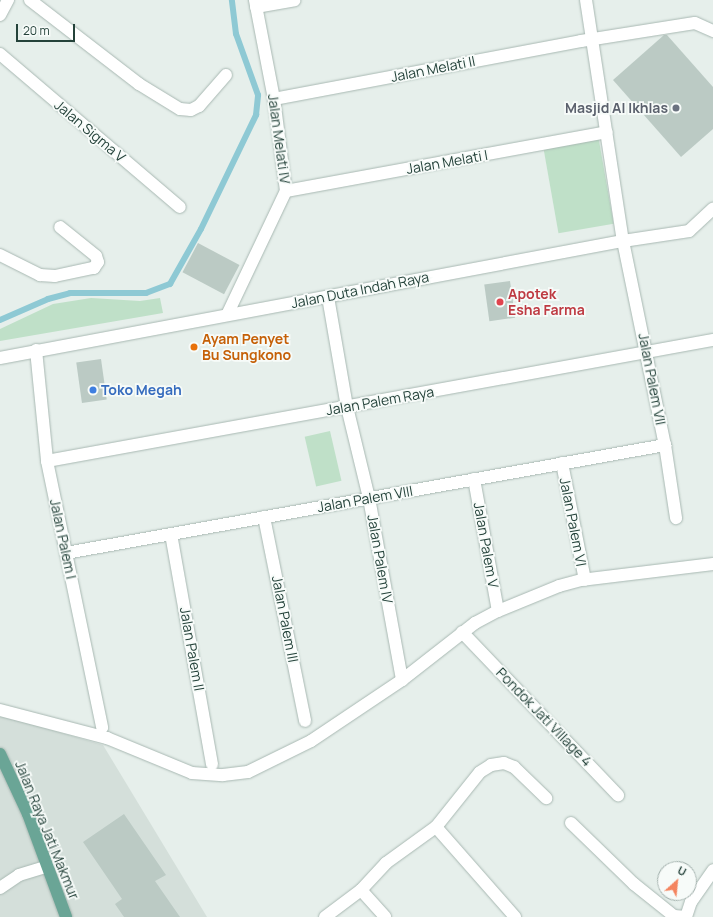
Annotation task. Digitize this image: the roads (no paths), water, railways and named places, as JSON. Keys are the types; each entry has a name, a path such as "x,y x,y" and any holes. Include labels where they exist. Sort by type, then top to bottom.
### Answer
{"main road":[{"name":"Jalan Raya Jati Makmur","path":"0,754 48,866 66,917"}],"street":[{"path":"0,15 8,0"},
{"path":"30,0 139,84 180,109 191,110 199,106 226,75"},
{"path":"255,4 294,0"},
{"name":"Jalan Palem VII","path":"586,0 623,241 665,445 676,518"},
{"name":"Jalan Melati IV","path":"227,315 286,191 274,99 255,4"},
{"name":"Jalan Melati II","path":"274,99 592,39 695,23 711,26"},
{"name":"Jalan Sigma V","path":"0,54 180,207"},
{"name":"Jalan Melati I","path":"286,191 607,132"},
{"name":"Jalan Duta Indah Raya","path":"0,358 36,350 328,297 623,241 689,231 713,209"},
{"path":"0,255 40,276 55,276 94,268 98,262 96,256 60,227"},
{"name":"Jalan Palem IV","path":"328,297 347,407 369,498 402,680"},
{"name":"Jalan Palem Raya","path":"46,461 713,340"},
{"name":"Jalan Palem I","path":"36,350 46,461 102,727"},
{"name":"Jalan Palem VIII","path":"66,553 665,445"},
{"name":"Jalan Palem VI","path":"562,463 585,580"},
{"name":"Jalan Palem V","path":"474,479 498,611"},
{"name":"Jalan Palem III","path":"264,517 305,720"},
{"name":"Jalan Palem II","path":"171,534 212,764"},
{"path":"0,710 107,738 192,773 223,775 248,772 286,755 402,680 498,611 559,586 585,580 713,564"},
{"name":"Pondok Jati Village 4","path":"466,635 618,795"},
{"path":"325,917 361,890 386,863 436,827 480,772 491,765 504,764 514,767 546,798"},
{"path":"571,823 629,880 674,916 686,917 691,902 713,870"},
{"path":"436,827 515,917"},
{"path":"0,888 19,875 48,866"},
{"path":"361,890 385,917"}],"waterway":[{"path":"0,320 48,299 70,293 146,293 170,284 201,229 256,115 258,95 236,34 232,0"}],"place":[{"name":"Masjid Al Ikhlas","path":"676,108"},
{"name":"Apotek Esha Farma","path":"500,302"},
{"name":"Ayam Penyet Bu Sungkono","path":"194,347"},
{"name":"Toko Megah","path":"93,390"}]}
